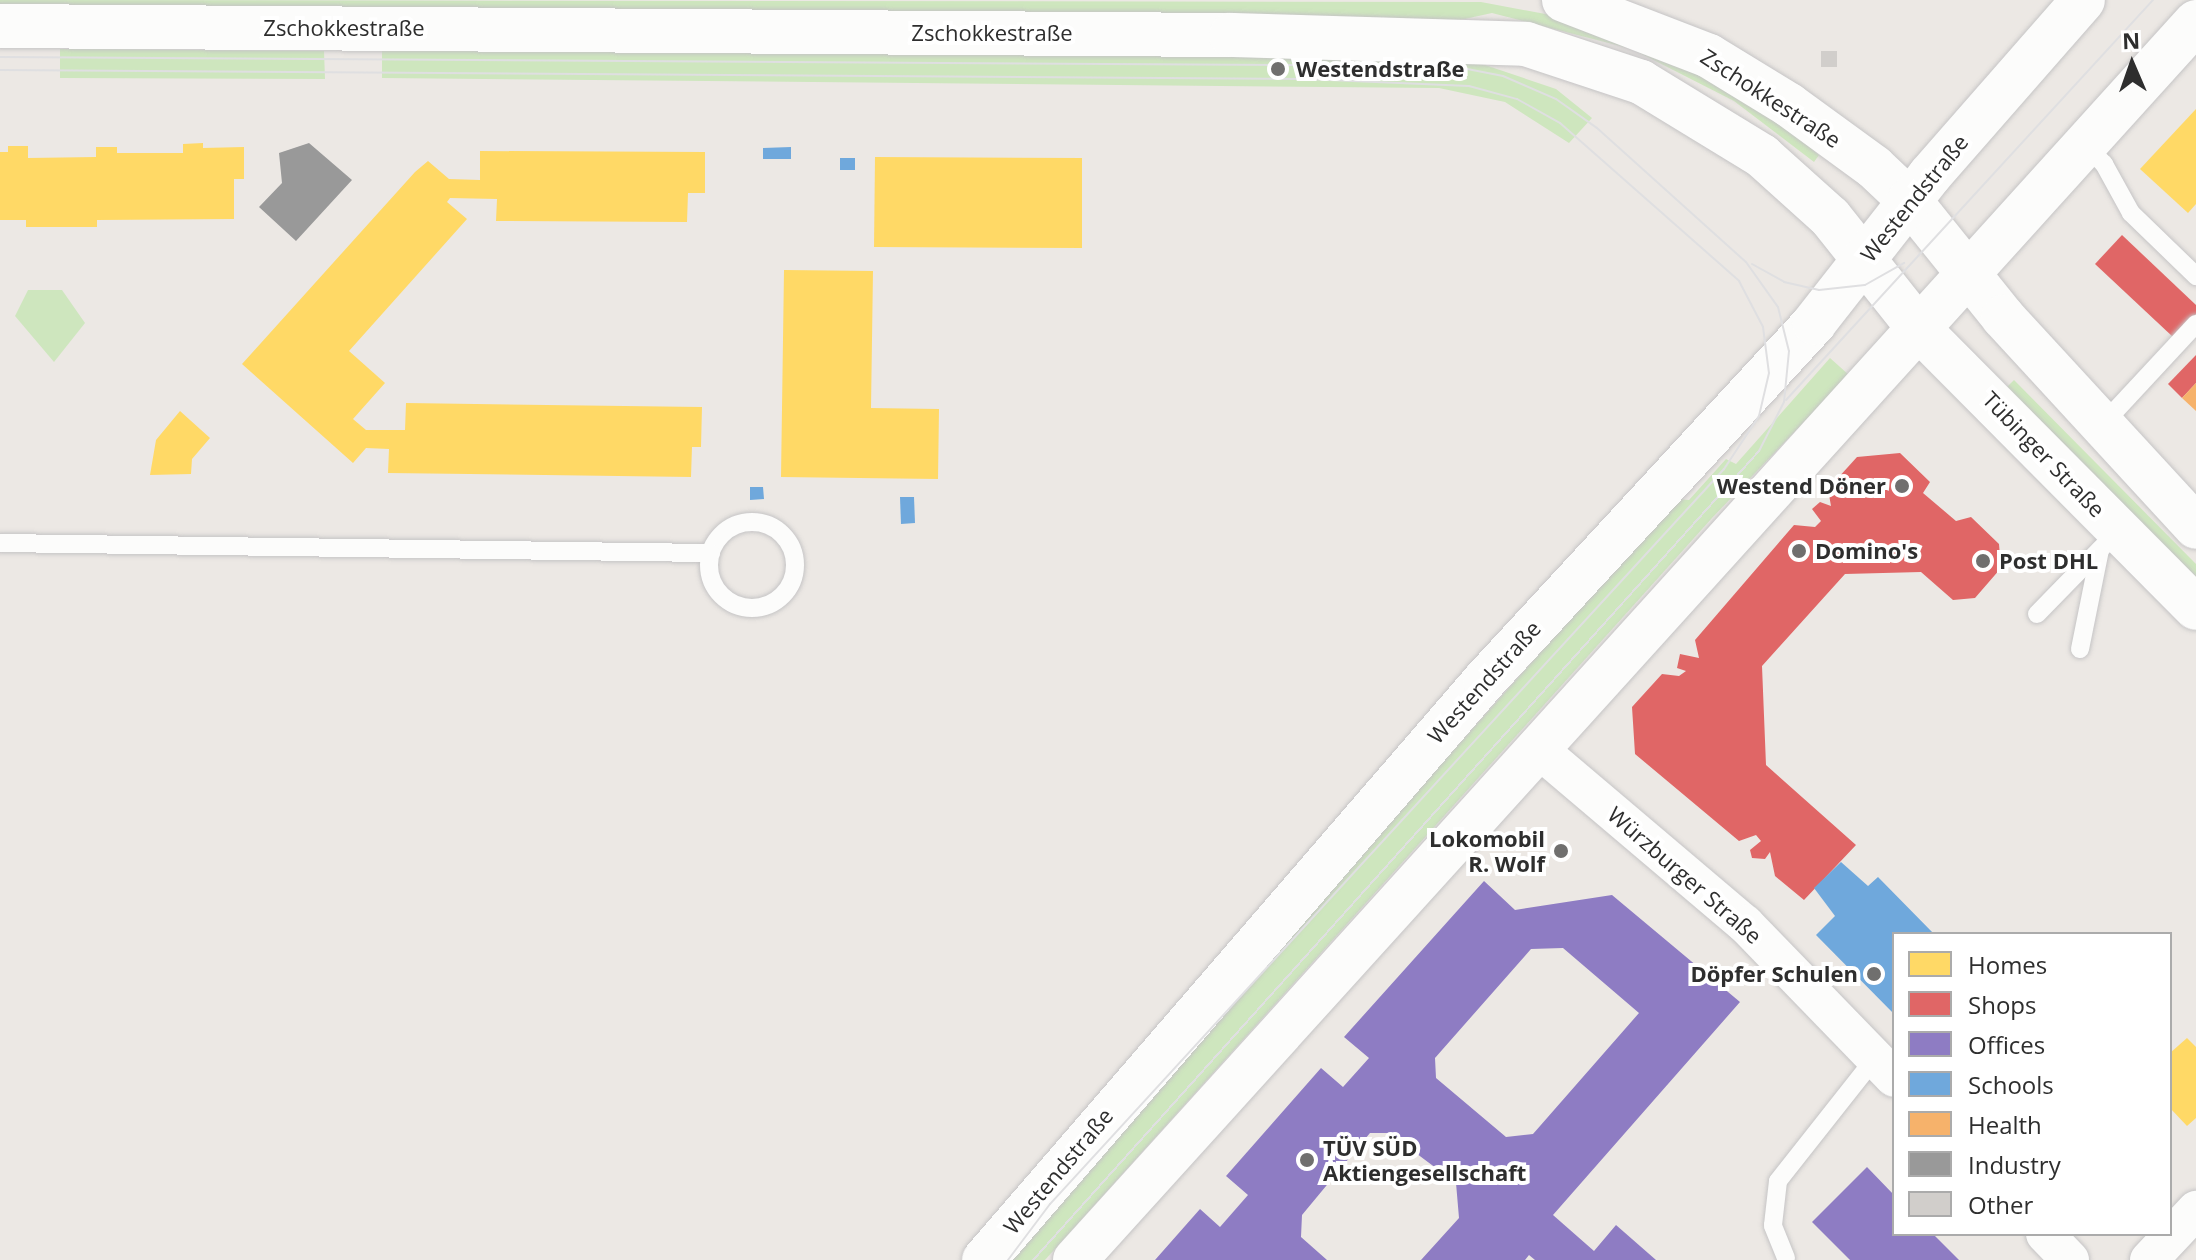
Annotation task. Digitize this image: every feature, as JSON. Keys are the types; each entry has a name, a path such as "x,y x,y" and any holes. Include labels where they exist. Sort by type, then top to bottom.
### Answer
{"main road":[{"name":"Zschokkestraße","path":"1564,0 1609,6 1745,76 1874,167 1909,200 1957,259"},
{"name":"Westendstraße","path":"984,1260 1485,680 1789,351 1909,200 2083,0"},
{"path":"1075,1260 1536,747 1907,313 1957,259 2085,144 2196,22"},
{"name":"Zschokkestraße","path":"0,26 1231,35 1526,44 1641,82 1739,138 1830,217 1907,313"},
{"path":"1957,259 2196,527"},
{"name":"Tübinger Straße","path":"1907,313 2110,540 2196,608"}],"street":[{"name":"Würzburger Straße","path":"1536,747 1745,924 1885,1068"},
{"path":"2172,1236 2196,1210"},
{"path":"2047,1236 2070,1260"},
{"path":"2149,1260 2172,1236"}],"lane":[{"path":"2085,144 2104,164 2131,213 2196,276"},
{"path":"2102,425 2196,324"},
{"path":"764,524 789,542 795,572 779,599 750,608 722,596 713,583 711,553 733,526 764,524"},
{"path":"2037,614 2110,540"},
{"path":"2080,649 2110,540"},
{"path":"0,543 711,553"},
{"path":"1786,1258 1773,1225 1778,1181 1885,1068"}],"green space":[{"path":"0,0 1481,2 1556,16 1670,57 1768,113 1819,155 1814,162 1734,101 1632,49 1492,13 1451,22 0,9"},
{"path":"60,49 324,51 325,79 60,78"},
{"path":"382,50 1428,58 1482,64 1556,89 1592,118 1569,143 1505,102 1439,88 382,78"},
{"path":"28,290 62,290 85,323 54,362 15,316"},
{"path":"1830,358 1849,375 1712,518 1045,1260 1000,1260 1677,499 1689,500 1726,459 1736,464"},
{"path":"2014,380 2196,564 2196,581 2007,387"}],"building: Homes":[{"path":"2196,109 2196,204 2188,213 2140,169"},
{"path":"203,143 203,148 244,147 244,179 234,179 234,219 97,220 97,227 26,227 26,220 0,220 0,152 8,152 8,146 28,146 28,158 96,157 96,147 117,147 117,153 183,153 183,144"},
{"path":"480,151 705,152 705,193 688,193 687,222 496,221 497,199 450,198 447,202 467,219 349,351 385,383 353,419 366,430 405,430 406,403 702,407 701,447 692,447 691,477 388,473 389,449 366,448 353,463 242,364 415,172 428,161 449,179 480,180"},
{"path":"875,157 1082,158 1082,248 874,247"},
{"path":"784,270 873,271 871,408 939,409 938,479 781,477"},
{"path":"180,411 210,438 192,459 191,474 150,475 156,440"},
{"path":"2187,1038 2196,1047 2196,1118 2187,1126 2172,1110 2172,1051"}],"building: Shops":[{"path":"2122,235 2196,305 2196,314 2173,337 2095,264"},
{"path":"2196,355 2196,383 2182,398 2168,384"},
{"path":"1900,453 1930,482 1923,493 1956,521 1971,517 1999,544 2001,568 1975,598 1953,600 1921,572 1845,574 1762,666 1766,765 1856,845 1804,900 1775,876 1770,852 1765,859 1752,858 1750,850 1761,841 1756,835 1739,841 1635,754 1632,707 1662,674 1679,676 1686,671 1677,668 1680,654 1699,658 1695,640 1794,525 1815,527 1821,521 1812,509 1820,502 1831,506 1828,489 1857,457"}],"building: Offices":[{"path":"1484,881 1515,910 1612,895 1740,1002 1553,1215 1594,1251 1616,1225 1656,1260 1535,1260 1529,1255 1525,1260 1421,1260 1459,1218 1456,1183 1389,1133 1370,1133 1302,1215 1301,1237 1327,1260 1155,1260 1200,1209 1220,1227 1248,1195 1226,1176 1321,1068 1343,1087 1369,1058 1344,1037","holes":["1563,948 1639,1013 1533,1134 1506,1137 1436,1078 1435,1058 1531,949"]},
{"path":"1867,1167 1892,1193 1892,1236 1935,1236 1959,1260 1850,1260 1812,1222"}],"building: Schools":[{"path":"791,147 791,159 763,159 763,148"},
{"path":"840,158 855,158 855,170 840,170"},
{"path":"750,487 763,487 764,499 750,500"},
{"path":"900,497 914,497 915,523 901,524"},
{"name":"Döpfer Schulen","path":"1841,862 1868,886 1878,877 1932,932 1892,932 1892,1012 1816,935 1835,916 1814,888"}],"building: Health":[{"path":"2196,383 2196,411 2182,398"}],"building: Industry":[{"path":"309,143 352,180 296,241 259,207 282,183 279,153"}],"building: Other":[{"path":"1821,51 1837,51 1837,67 1821,67"}],"tram line":[{"path":"1786,400 2153,0"},
{"path":"0,57 1452,66 1503,76 1556,99 1597,128 1746,262 1778,307 1789,351 1784,402 1759,451 1033,1260"},
{"path":"0,70 1306,79 1469,86 1517,99 1560,123 1739,281 1763,327 1769,373 1759,416 1724,469 1050,1204 1008,1260"},
{"path":"1752,264 1784,282 1819,290 1865,285 1904,263"}],"place":[{"name":"Westendstraße","path":"1278,69"},
{"name":"Westend Döner","path":"1902,486"},
{"name":"Domino's","path":"1799,551"},
{"name":"Post DHL","path":"1983,561"},
{"name":"Lokomobil R. Wolf","path":"1561,851"},
{"name":"Döpfer Schulen","path":"1874,974"},
{"name":"TÜV SÜD Aktiengesellschaft","path":"1307,1160"}]}
